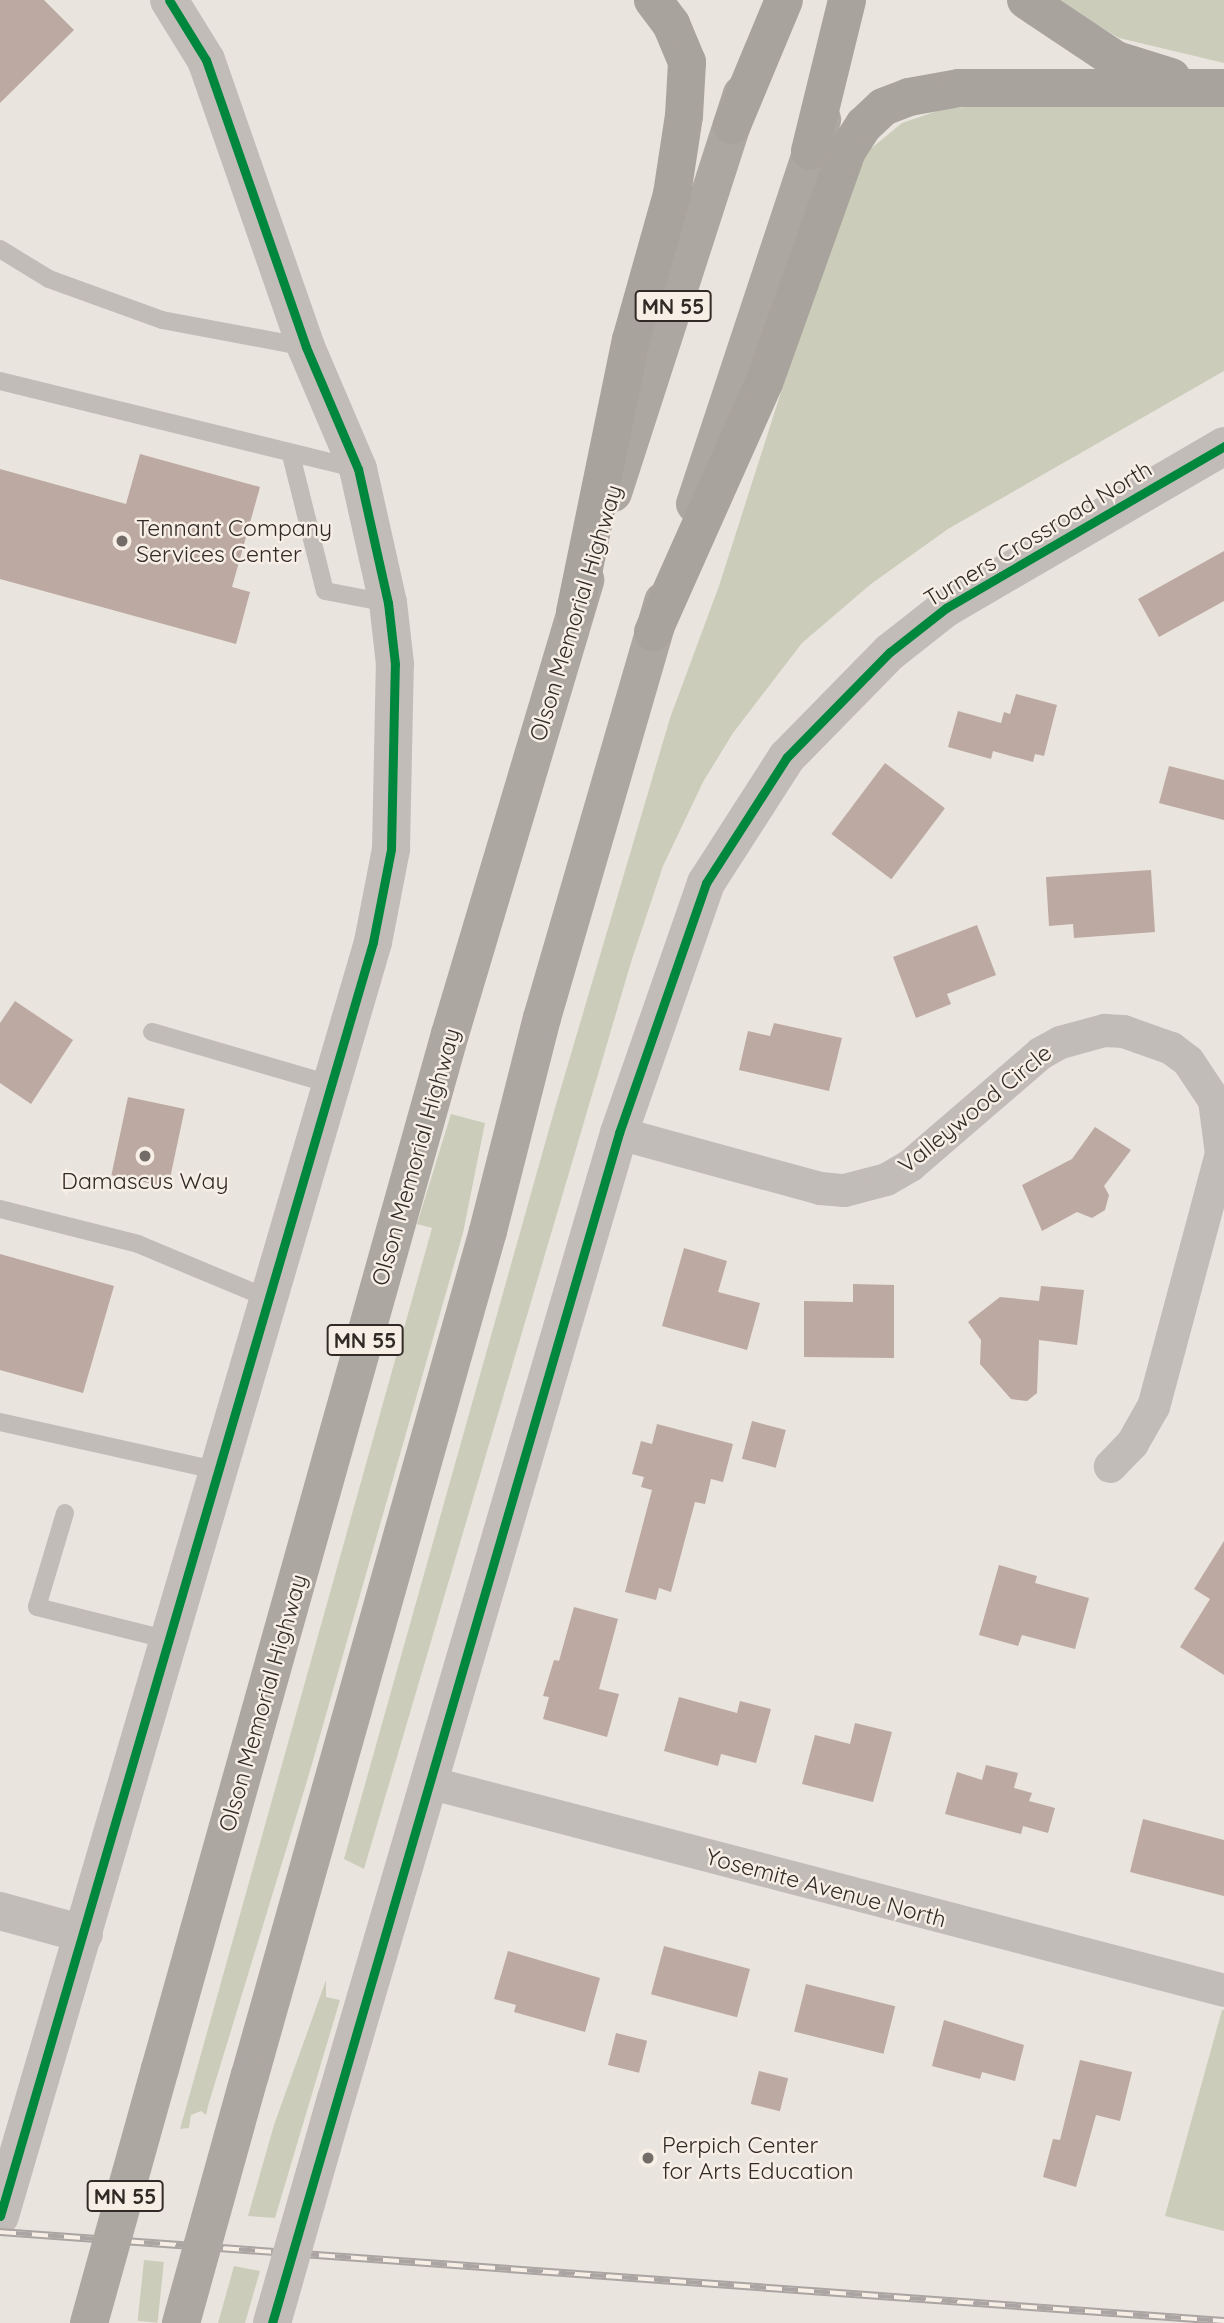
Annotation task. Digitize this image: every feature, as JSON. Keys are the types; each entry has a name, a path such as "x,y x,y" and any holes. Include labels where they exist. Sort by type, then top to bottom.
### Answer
{"highway":[{"path":"575,612 631,340 672,194 684,116 687,62 671,24 653,0"},
{"name":"Olson Memorial Highway","path":"89,2323 447,1047 575,612 775,0"},
{"path":"732,125 784,0"},
{"path":"810,151 847,0"},
{"path":"181,2323 653,632 810,151 865,0"},
{"path":"1026,0 1116,60 1156,74 1224,87"},
{"path":"653,632 764,383 847,151 864,125 883,107 909,97 959,88 1224,87"}],"street":[{"path":"0,2216 373,942 391,849 396,750 388,603 358,469 306,347 206,60 169,0"},
{"name":"Turners Crossroad North","path":"272,2323 619,1133 706,883 787,757 833,705 946,608 1224,446"},
{"name":"Valleywood Circle","path":"619,1133 820,1188 844,1190 886,1179 910,1165 1040,1053 1060,1042 1114,1031 1171,1048 1188,1061 1214,1100 1222,1153 1153,1406 1132,1443 1110,1466"},
{"name":"Yosemite Avenue North","path":"428,1782 1224,1990"},
{"path":"0,1910 84,1934"}],"lane":[{"path":"0,249 49,279 162,320 306,347"},
{"path":"0,381 291,455 358,469"},
{"path":"291,455 326,591 388,603"},
{"path":"152,1031 330,1084"},
{"path":"0,1209 138,1244 267,1298"},
{"path":"0,1422 220,1471"},
{"path":"65,1513 37,1607 169,1640"}],"green space":[{"path":"1056,0 1224,0 1224,63 1119,38"},
{"path":"1056,99 1224,107 1224,371 948,529 871,584 802,643 733,733 703,782 663,866 632,959 364,1869 344,1859 553,1115 670,718 719,586 846,189 868,151 902,123 943,109"},
{"path":"451,1114 485,1123 463,1233 310,1771 206,2115 201,2111 191,2115 189,2128 180,2129 432,1228 417,1224"},
{"path":"326,1980 326,1997 340,2000 275,2218 248,2216 274,2125"},
{"path":"1224,2010 1224,2231 1165,2216"},
{"path":"144,2260 164,2262 158,2323 138,2321"},
{"path":"234,2266 260,2271 245,2323 218,2323"}],"building":[{"path":"0,0 44,0 74,30 0,103"},
{"name":"Tennant Company Services Center","path":"140,454 260,487 232,587 250,592 236,644 0,579 0,469 126,504"},
{"path":"1224,551 1224,601 1159,637 1138,599"},
{"path":"1016,694 1057,705 1044,756 1035,754 1033,762 993,751 991,759 948,747 958,711 1001,723 1004,712 1010,714"},
{"path":"885,763 945,808 891,879 831,834"},
{"path":"1169,766 1224,780 1224,820 1159,803"},
{"path":"1151,870 1155,932 1074,938 1073,924 1049,926 1046,877"},
{"path":"977,925 996,975 947,994 951,1004 916,1018 893,957"},
{"path":"15,1001 73,1040 31,1104 0,1083 0,1023"},
{"path":"774,1023 842,1038 829,1091 739,1070 748,1031 770,1036"},
{"name":"Damascus Way","path":"128,1097 185,1109 168,1187 111,1175"},
{"path":"1095,1127 1131,1150 1104,1186 1109,1195 1105,1210 1092,1218 1077,1212 1042,1231 1022,1185 1072,1159"},
{"path":"684,1248 727,1261 718,1292 760,1303 747,1350 662,1326"},
{"path":"0,1254 114,1286 83,1393 0,1370"},
{"path":"853,1284 894,1285 894,1358 804,1357 804,1301 853,1302"},
{"path":"1041,1286 1084,1290 1077,1345 1039,1340 1037,1393 1027,1401 1011,1399 980,1364 981,1340 968,1322 1000,1297 1039,1301"},
{"path":"752,1421 786,1430 776,1468 742,1459"},
{"path":"657,1424 733,1444 723,1482 711,1479 705,1504 695,1502 671,1592 659,1588 656,1600 625,1592 652,1490 641,1487 644,1477 632,1474 641,1441 652,1444"},
{"path":"1224,1541 1224,1675 1180,1647 1210,1599 1194,1589"},
{"path":"999,1565 1037,1576 1035,1583 1089,1598 1075,1649 1022,1635 1018,1646 979,1635"},
{"path":"574,1607 618,1619 599,1689 619,1694 607,1737 543,1719 549,1697 543,1696 554,1660 559,1661"},
{"path":"679,1697 737,1713 740,1701 771,1709 756,1763 721,1754 718,1766 664,1751"},
{"path":"855,1723 892,1732 873,1802 802,1784 815,1735 850,1744"},
{"path":"986,1765 1018,1773 1014,1788 1032,1793 1029,1801 1055,1808 1048,1833 1023,1826 1021,1834 945,1814 957,1772 982,1780"},
{"path":"1143,1819 1224,1840 1224,1896 1130,1872"},
{"path":"664,1946 750,1969 737,2017 651,1994"},
{"path":"508,1951 600,1978 585,2032 514,2012 516,2005 494,1999"},
{"path":"806,1984 895,2006 883,2054 794,2032"},
{"path":"944,2020 1024,2045 1015,2081 982,2072 980,2079 932,2066"},
{"path":"616,2033 647,2041 639,2073 608,2065"},
{"path":"1080,2060 1132,2072 1120,2121 1096,2115 1076,2187 1043,2177 1053,2139 1060,2140"},
{"path":"759,2071 788,2078 780,2111 751,2104"}],"railway":[{"path":"0,2232 1224,2321"}],"cycle path":[{"path":"0,2216 373,942 391,849 395,664 388,603 358,469 306,347 206,60 169,0"},
{"path":"272,2323 619,1133 706,883 787,757 890,652 946,608 1224,446"}],"place":[{"name":"Tennant Company Services Center","path":"122,541"},
{"name":"Damascus Way","path":"145,1156"},
{"name":"Perpich Center for Arts Education","path":"648,2158"}]}
